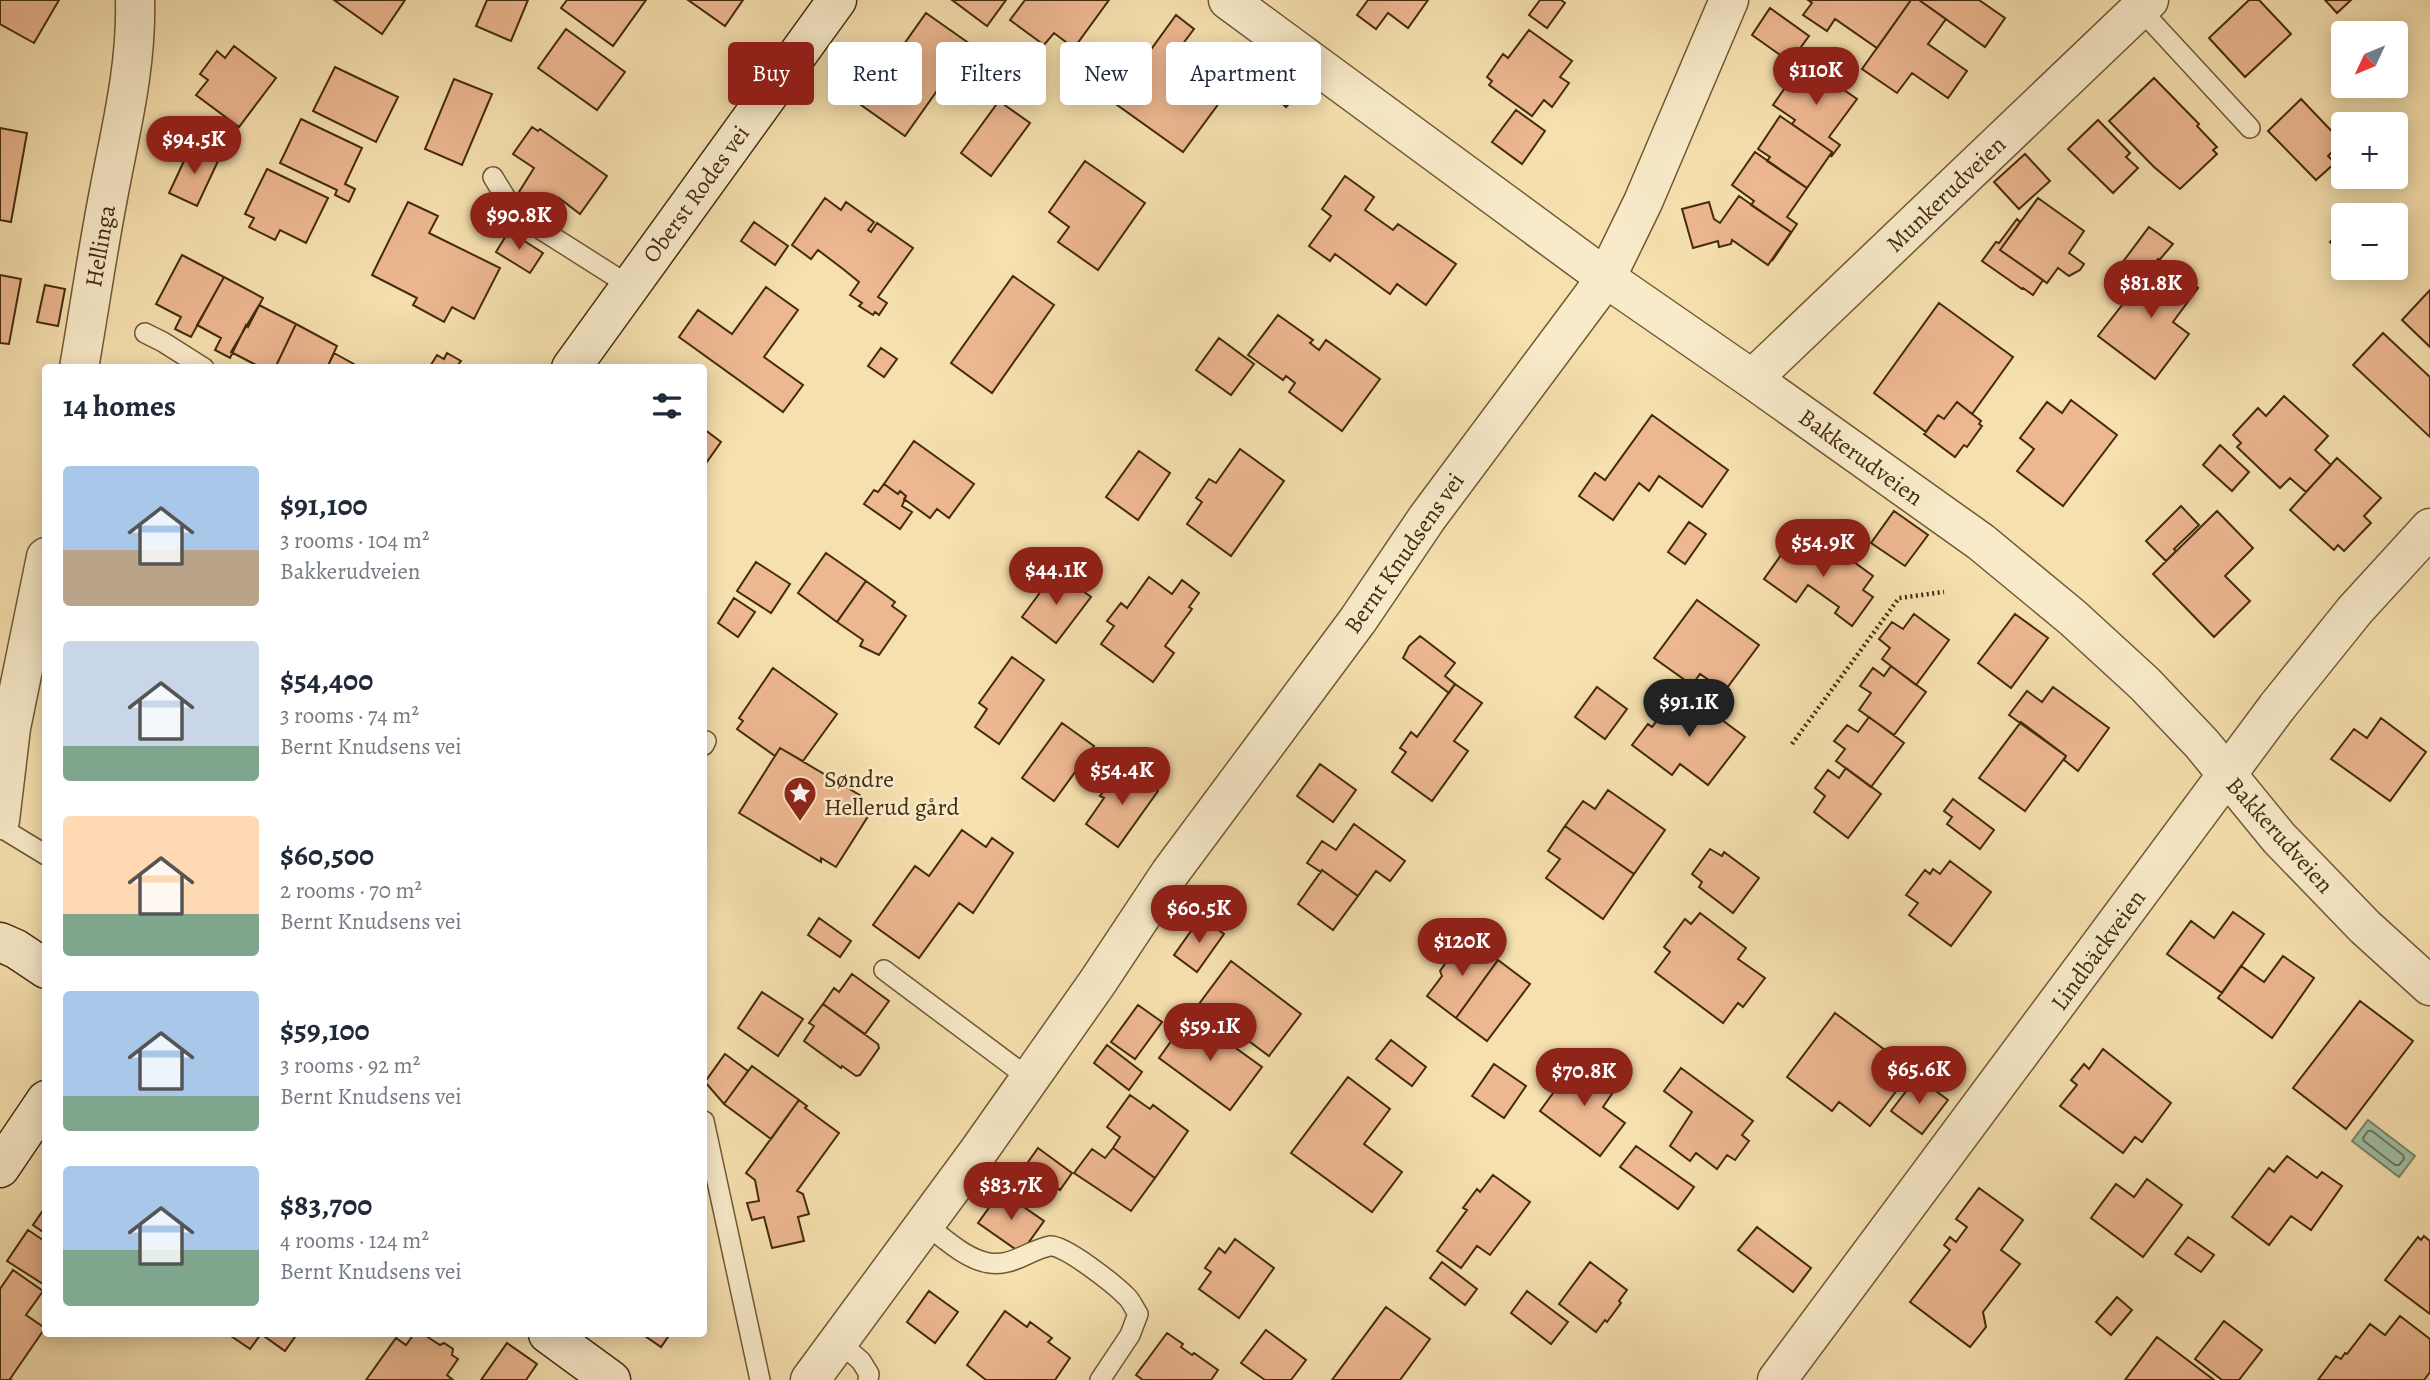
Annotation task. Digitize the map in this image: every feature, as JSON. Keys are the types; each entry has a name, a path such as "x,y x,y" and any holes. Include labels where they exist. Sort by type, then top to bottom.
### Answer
{"street":[{"name":"Hellinga","path":"80,364 108,197 125,116 136,25 135,0"},
{"name":"Oberst Rodes vei","path":"581,364 630,286 836,0"},
{"name":"Bakkerudveien","path":"1228,0 1606,278 1976,538 2146,684 2202,744 2279,838 2355,917 2430,986"},
{"name":"Bernt Knudsens vei","path":"810,1380 1030,1079 1170,873 1358,620 1427,518 1606,278 1643,202 1728,0"},
{"name":"Munkerudveien","path":"1752,379 2144,4"},
{"name":"Lindbäckveien","path":"1777,1380 2277,707 2354,610 2430,528"},
{"path":"0,820 5,727 42,574"},
{"path":"0,942 42,966"},
{"path":"0,1168 42,1106"},
{"path":"552,1337 611,1380"}],"lane":[{"name":"Munkerudveien","path":"2144,4 2250,128"},
{"name":"Oberst Rodes vei","path":"494,177 515,213 630,286"},
{"path":"145,333 163,341 198,364"},
{"path":"0,827 42,853"},
{"path":"884,970 1030,1079"},
{"path":"707,1135 760,1380"},
{"path":"925,1224 971,1257 990,1263 1010,1263 1055,1245 1127,1296 1138,1314 1130,1335 1100,1380"},
{"path":"838,1341 861,1361 869,1374 868,1380"}],"path":[{"path":"1792,744 1899,598 1944,592"}],"water":[{"path":"2368,1120 2415,1156 2399,1177 2352,1141"}],"building":[{"path":"0,0 59,0 34,43 0,24"},
{"path":"334,0 405,0 382,34"},
{"path":"487,0 528,0 511,41 476,26"},
{"path":"567,0 646,0 613,46 561,8"},
{"path":"688,0 743,0 725,26"},
{"path":"952,0 1006,0 987,26"},
{"path":"1025,0 1109,0 1078,42 1066,42 1054,33 1046,43 1040,42 1010,20"},
{"path":"1368,0 1428,0 1408,28 1388,13 1376,29 1357,15"},
{"path":"1540,0 1561,0 1565,3 1547,28 1529,15"},
{"path":"1808,0 1911,0 1877,48 1835,19 1827,31 1803,15 1812,3"},
{"path":"1911,0 1919,0 1946,19 1928,44 1967,71 1948,98 1912,73 1897,93 1862,69"},
{"path":"1919,0 1979,0 2005,18 1985,47"},
{"path":"2249,0 2259,0 2291,34 2245,77 2209,38"},
{"path":"2325,0 2351,0 2337,13"},
{"path":"1770,8 1809,36 1790,62 1752,35"},
{"path":"926,13 967,42 936,42 936,92 905,136 861,105 922,105 922,42 906,42"},
{"path":"1176,15 1194,29 1184,42 1166,42 1166,105 1218,105 1183,152 1117,105 1152,105 1152,48"},
{"path":"566,29 625,72 597,110 538,68"},
{"path":"1529,30 1572,61 1560,77 1569,83 1552,107 1544,100 1532,116 1489,85 1492,81 1487,77 1503,54 1508,58"},
{"path":"234,46 276,78 239,127 196,95 208,80 200,74 217,51 225,58"},
{"path":"335,67 398,97 376,142 313,111"},
{"path":"1815,70 1857,99 1829,137 1840,145 1831,157 1832,152 1792,124 1795,120 1773,105 1796,72 1808,81"},
{"path":"2154,78 2199,124 2197,126 2217,147 2213,150 2217,154 2180,189 2109,121"},
{"path":"454,79 492,94 462,165 425,149"},
{"path":"2301,99 2331,130 2331,153 2328,156 2331,167 2316,180 2268,131"},
{"path":"996,105 1005,105 1030,123 991,176 961,153"},
{"path":"1516,110 1545,131 1522,164 1492,142"},
{"path":"1780,116 1832,152 1807,188 1767,161 1770,157 1758,149"},
{"path":"301,119 362,148 345,184 355,189 349,202 335,195 337,190 280,163"},
{"path":"2098,120 2130,153 2126,157 2138,168 2113,193 2068,149"},
{"path":"532,127 538,131 540,129 607,176 580,214 559,198 548,213 519,192 534,168 513,154"},
{"path":"0,128 27,133 11,222 0,220"},
{"path":"191,146 219,159 197,206 169,193"},
{"path":"1755,152 1807,188 1787,217 1797,224 1772,261 1791,232 1751,205 1754,201 1732,185"},
{"path":"2025,154 2050,181 2019,209 1994,182"},
{"path":"1085,161 1145,203 1098,270 1058,242 1069,227 1049,212"},
{"path":"267,169 328,198 306,243 280,230 275,240 249,227 254,218 245,214"},
{"path":"1345,176 1374,197 1365,210 1393,230 1398,224 1456,264 1426,305 1397,284 1390,294 1335,254 1330,261 1309,246 1331,216 1322,209"},
{"path":"1739,196 1791,232 1768,265 1732,240 1731,244 1719,247 1718,241 1693,248 1682,209 1709,202 1714,219 1720,223"},
{"path":"825,198 841,210 846,202 874,222 868,230 871,232 877,223 913,248 878,297 887,303 879,315 875,312 873,315 859,306 862,303 850,295 859,282 843,269 818,250 811,259 792,245"},
{"path":"2038,198 2084,231 2069,253 2084,264 2080,270 2069,276 2058,268 2047,283 2000,250"},
{"path":"408,202 438,216 429,233 500,268 474,319 452,307 444,322 413,305 417,298 372,275"},
{"path":"2017,219 2020,222 2000,250 2043,280 2033,295 1982,261"},
{"path":"754,222 788,246 775,265 741,241"},
{"path":"2149,227 2173,244 2144,278 2122,263"},
{"path":"509,231 543,253 530,273 496,252"},
{"path":"182,255 224,277 191,337 175,329 181,317 156,304"},
{"path":"2158,259 2198,288 2173,322 2189,334 2155,379 2098,336"},
{"path":"0,275 21,279 9,344 0,343"},
{"path":"1013,276 1054,305 992,393 951,363"},
{"path":"224,277 263,298 230,358 215,350 221,338 197,325"},
{"path":"45,285 65,289 58,326 37,322"},
{"path":"766,287 798,310 764,357 803,385 783,412 679,337 698,310 732,334"},
{"path":"2430,290 2430,347 2402,320"},
{"path":"1939,303 2013,357 1972,414 1957,402 1944,419 1938,415 1926,432 1874,393"},
{"path":"259,305 296,324 277,364 254,364 231,352"},
{"path":"1278,315 1313,340 1310,343 1319,350 1326,340 1380,379 1342,431 1289,392 1295,383 1286,376 1283,380 1248,355"},
{"path":"296,324 337,346 329,364 277,364"},
{"path":"2383,333 2430,377 2430,437 2353,365"},
{"path":"1219,338 1254,364 1231,395 1196,370"},
{"path":"881,348 897,359 884,377 868,366"},
{"path":"334,353 354,364 329,364"},
{"path":"447,353 461,361 459,364 431,364 437,355 444,359"},
{"path":"2284,396 2328,436 2315,450 2331,465 2306,492 2290,478 2280,488 2237,447 2241,443 2233,435 2258,408 2266,416"},
{"path":"2071,400 2117,435 2063,506 2017,471 2034,449 2020,438 2047,402 2062,413"},
{"path":"1957,402 1981,421 1979,424 1982,426 1967,447 1964,445 1955,457 1924,434 1938,415 1944,419"},
{"path":"1652,415 1728,470 1702,507 1659,476 1649,491 1639,483 1613,520 1579,496 1595,473 1605,480"},
{"path":"707,431 721,442 707,462"},
{"path":"914,441 974,484 949,518 937,509 930,518 904,499 906,496 900,491 898,494 884,484"},
{"path":"2220,445 2249,472 2232,491 2203,465"},
{"path":"1240,449 1284,481 1231,556 1187,524 1202,502 1196,498 1209,479 1216,483"},
{"path":"1139,451 1170,473 1138,520 1106,497"},
{"path":"2337,458 2381,498 2364,516 2371,523 2344,551 2338,545 2334,550 2290,510"},
{"path":"884,484 906,496 902,506 912,512 900,529 864,504 874,490 878,492"},
{"path":"2181,506 2199,525 2174,549 2176,551 2166,561 2146,541"},
{"path":"1894,511 1928,535 1905,566 1871,543"},
{"path":"2217,511 2253,548 2225,576 2250,601 2214,637 2153,574"},
{"path":"1689,522 1706,534 1685,564 1668,552"},
{"path":"1791,541 1817,559 1828,543 1873,576 1863,590 1873,597 1852,626 1835,613 1839,607 1808,585 1796,602 1764,579"},
{"path":"826,553 866,581 837,622 798,593"},
{"path":"756,562 790,584 771,613 737,591"},
{"path":"1056,571 1091,597 1056,643 1022,617"},
{"path":"1149,577 1172,594 1182,580 1199,593 1189,607 1192,609 1165,646 1174,653 1153,682 1101,644 1114,626 1107,621 1121,603 1127,608"},
{"path":"866,581 895,602 892,606 906,616 879,655 860,646 863,640 837,622"},
{"path":"734,598 755,612 738,637 718,623"},
{"path":"1697,600 1759,645 1727,688 1730,690 1725,698 1710,687 1713,683 1700,674 1692,685 1654,658"},
{"path":"1914,614 1949,640 1916,685 1882,659 1890,648 1879,639 1892,622 1903,629"},
{"path":"2015,614 2048,638 2011,688 1978,663"},
{"path":"1420,636 1455,663 1445,676 1455,684 1449,693 1403,658 1409,646"},
{"path":"1012,657 1044,680 999,744 975,727 987,709 979,703"},
{"path":"1891,666 1926,692 1894,735 1859,710 1871,693 1860,686 1873,668 1884,676"},
{"path":"773,668 837,714 803,761 780,748 775,756 737,729 743,721 739,718"},
{"path":"1455,684 1482,703 1454,741 1468,751 1432,801 1392,772 1406,752 1400,748 1411,732 1417,737"},
{"path":"1597,687 1627,709 1605,739 1575,717"},
{"path":"2053,687 2109,728 2078,771 2064,760 2066,756 2009,715 2027,691 2042,702"},
{"path":"1680,689 1745,737 1708,785 1680,764 1672,775 1632,745 1648,724 1652,727"},
{"path":"1869,717 1904,743 1871,787 1836,761 1845,749 1834,741 1847,725 1858,732"},
{"path":"2381,718 2426,752 2390,801 2331,759 2354,729 2367,738"},
{"path":"2021,722 2066,756 2025,811 1979,778"},
{"path":"1062,723 1094,746 1054,801 1022,778"},
{"path":"780,748 863,797 855,800 872,810 836,867 821,858 821,862 739,813"},
{"path":"1320,764 1356,790 1333,822 1297,796"},
{"path":"1126,768 1158,791 1118,847 1086,824 1104,798 1100,796 1108,785 1112,787"},
{"path":"1846,768 1881,794 1848,838 1814,812 1825,796 1815,788 1828,770 1839,778"},
{"path":"1608,790 1665,830 1634,874 1565,826 1583,801 1595,809"},
{"path":"1953,799 1994,830 1980,849 1947,824 1952,817 1944,811"},
{"path":"1354,824 1405,861 1390,881 1376,871 1358,896 1322,870 1321,872 1307,863 1322,841 1336,850"},
{"path":"1565,826 1634,874 1603,919 1546,878 1560,859 1548,851"},
{"path":"962,830 986,847 992,838 1013,853 973,913 959,903 919,958 873,925 915,866 929,876"},
{"path":"1710,849 1722,856 1724,852 1759,878 1733,913 1699,887 1702,882 1692,874"},
{"path":"1950,861 1991,892 1951,946 1909,915 1918,903 1906,895 1925,870 1930,874 1933,869 1940,874"},
{"path":"1322,870 1358,896 1333,930 1298,904"},
{"path":"2233,912 2264,934 2222,993 2167,954 2191,921 2214,938"},
{"path":"1700,913 1746,948 1738,959 1765,978 1743,1007 1738,1003 1723,1023 1655,972 1670,952 1664,947 1685,919 1691,924"},
{"path":"1201,917 1224,934 1197,972 1174,955"},
{"path":"819,918 851,941 840,957 808,935"},
{"path":"1470,939 1498,960 1456,1018 1427,996 1442,976 1440,971 1447,961 1453,962"},
{"path":"2283,956 2314,978 2272,1038 2218,998 2241,966 2264,982"},
{"path":"1498,960 1530,984 1487,1041 1456,1018"},
{"path":"1231,961 1301,1014 1269,1056 1199,1004"},
{"path":"852,974 889,1001 865,1034 823,1004 834,988 839,992"},
{"path":"762,992 803,1019 778,1056 738,1028"},
{"path":"2360,1001 2413,1041 2346,1129 2293,1088"},
{"path":"823,1004 878,1044 879,1048 860,1075 856,1076 842,1066 841,1068 804,1041 814,1026 809,1023"},
{"path":"1138,1005 1162,1022 1135,1059 1111,1042"},
{"path":"1835,1013 1912,1070 1870,1126 1839,1102 1832,1111 1787,1077"},
{"path":"1190,1015 1262,1067 1230,1110 1159,1058"},
{"path":"1391,1040 1426,1067 1412,1086 1376,1059"},
{"path":"1107,1045 1142,1072 1129,1090 1094,1063"},
{"path":"2103,1049 2171,1103 2142,1142 2135,1137 2123,1153 2060,1106 2077,1085 2071,1080 2084,1064 2089,1069"},
{"path":"725,1054 748,1071 724,1104 707,1084 707,1079"},
{"path":"1578,1059 1616,1088 1603,1107 1625,1123 1600,1156 1540,1111"},
{"path":"1494,1064 1526,1086 1504,1118 1472,1096"},
{"path":"752,1066 799,1100 771,1139 724,1104"},
{"path":"1681,1068 1753,1121 1742,1135 1749,1141 1735,1160 1727,1155 1717,1169 1696,1153 1690,1161 1670,1146 1692,1112 1664,1091"},
{"path":"1348,1077 1390,1109 1364,1144 1402,1172 1372,1212 1291,1153"},
{"path":"1917,1077 1948,1100 1922,1134 1891,1111"},
{"path":"1130,1095 1150,1109 1153,1105 1188,1131 1155,1178 1113,1148 1120,1137 1107,1127"},
{"path":"799,1100 807,1106 805,1108 839,1133 797,1191 803,1194 809,1214 798,1217 804,1241 772,1248 764,1217 752,1220 747,1203 759,1201 755,1180 746,1173"},
{"path":"1636,1146 1694,1187 1678,1209 1620,1167"},
{"path":"1038,1148 1072,1173 1060,1190 1026,1165"},
{"path":"1113,1148 1155,1178 1131,1211 1074,1173 1092,1149 1105,1158"},
{"path":"2287,1156 2317,1178 2322,1172 2342,1186 2311,1230 2291,1216 2269,1245 2232,1217 2269,1168 2274,1172"},
{"path":"1493,1175 1530,1202 1490,1255 1477,1246 1461,1268 1437,1251 1467,1210 1463,1208 1477,1189 1480,1192"},
{"path":"2147,1179 2182,1205 2143,1257 2091,1218 2116,1184 2134,1197"},
{"path":"1979,1188 2023,1220 2001,1250 2020,1264 1983,1312 1986,1327 1970,1347 1910,1302 1950,1250 1944,1245 1950,1237 1956,1242 1967,1227 1956,1219"},
{"path":"1001,1191 1044,1221 1021,1253 978,1223"},
{"path":"42,1212 42,1231 33,1225"},
{"path":"1757,1227 1811,1268 1793,1292 1738,1250"},
{"path":"28,1230 42,1239 42,1283 7,1261"},
{"path":"2424,1236 2430,1241 2430,1314 2385,1280 2418,1237 2421,1240"},
{"path":"2188,1237 2214,1255 2201,1272 2175,1254"},
{"path":"1235,1239 1274,1268 1239,1318 1199,1289 1211,1272 1205,1268 1219,1248 1225,1253"},
{"path":"1442,1262 1477,1289 1465,1305 1430,1278"},
{"path":"1590,1262 1627,1290 1607,1322 1605,1320 1596,1332 1559,1304"},
{"path":"13,1270 42,1290 26,1315 42,1326 42,1332 10,1379 12,1380 0,1380 0,1289"},
{"path":"929,1291 958,1312 935,1343 907,1322"},
{"path":"1527,1291 1568,1322 1551,1344 1511,1313"},
{"path":"2117,1297 2132,1310 2111,1335 2096,1322"},
{"path":"1386,1307 1430,1339 1400,1380 1332,1380"},
{"path":"1005,1311 1027,1327 1030,1322 1052,1338 1048,1342 1070,1358 1055,1380 986,1380 967,1365"},
{"path":"2400,1316 2430,1339 2430,1372 2424,1380 2318,1380 2336,1356 2341,1359 2347,1354 2370,1324 2385,1335"},
{"path":"2224,1321 2262,1350 2239,1380 2222,1380 2195,1359"},
{"path":"1266,1330 1306,1360 1291,1380 1265,1380 1241,1363"},
{"path":"1167,1333 1183,1344 1181,1347 1192,1355 1194,1353 1218,1370 1211,1380 1143,1380 1136,1375"},
{"path":"232,1337 259,1337 250,1349"},
{"path":"265,1337 295,1337 285,1351"},
{"path":"412,1337 428,1337 453,1349 452,1355 458,1359 447,1375 453,1380 366,1380 396,1338 406,1345"},
{"path":"646,1337 668,1337 661,1347"},
{"path":"2157,1337 2214,1380 2125,1380"},
{"path":"507,1343 537,1364 526,1380 481,1380"}],"place":[{"name":"Søndre Hellerud gård","path":"800,823"}]}
